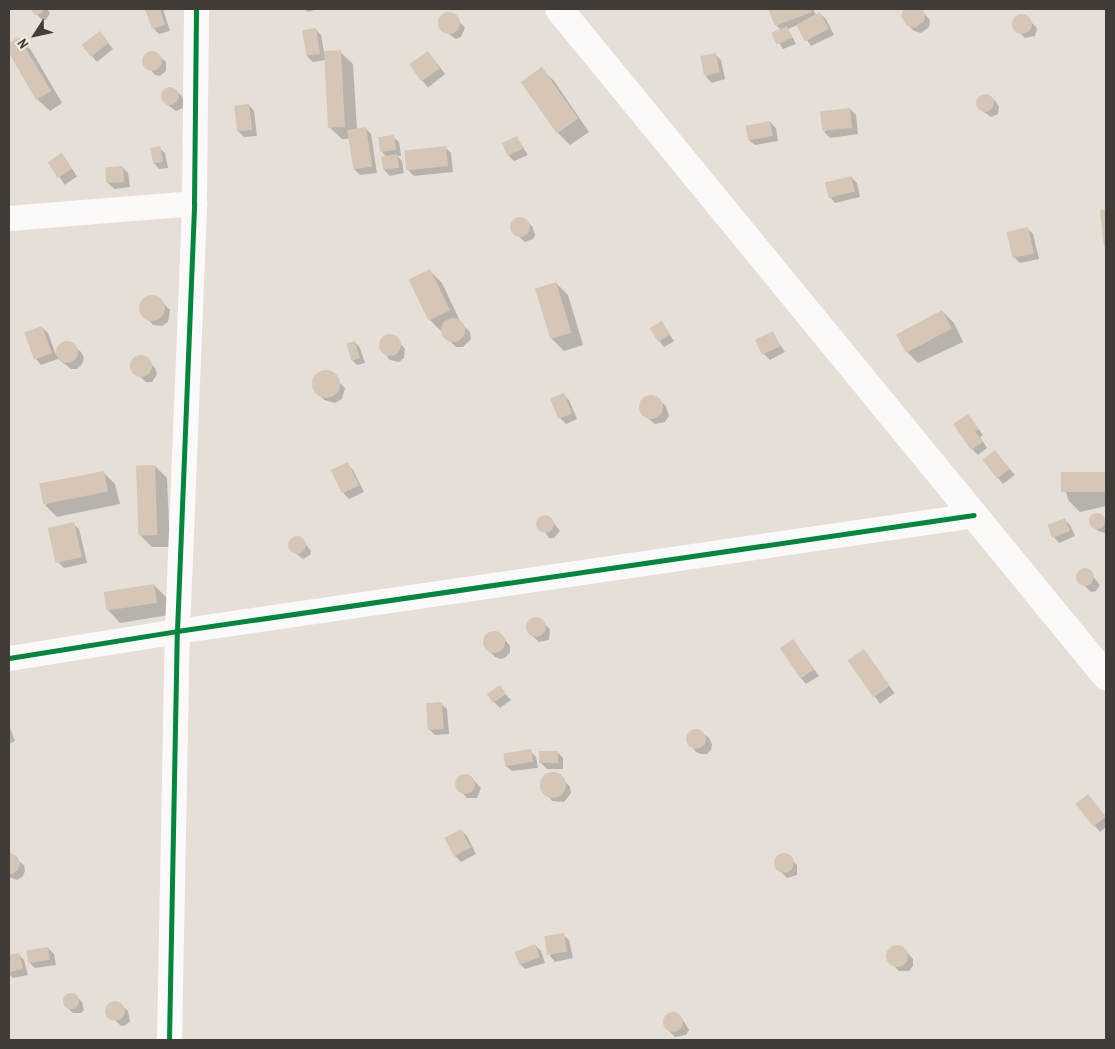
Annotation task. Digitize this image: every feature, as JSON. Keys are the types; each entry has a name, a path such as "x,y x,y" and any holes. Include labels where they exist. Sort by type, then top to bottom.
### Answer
{"street":[{"path":"169,1040 177,631 194,203 196,9"},
{"path":"558,9 1106,676"},
{"path":"9,218 194,203"},
{"path":"9,658 177,631 974,515"}],"building":[{"path":"30,9 45,9 40,14 35,15"},
{"path":"145,9 160,9 165,25 152,29"},
{"path":"768,9 811,9 812,12 775,26"},
{"path":"904,9 922,9 925,14 924,21 915,28 907,26 901,16"},
{"path":"449,12 457,15 460,23 457,31 449,34 441,31 438,23 441,15"},
{"path":"820,12 829,29 805,41 796,25"},
{"path":"1022,14 1029,17 1032,24 1029,31 1022,34 1015,31 1012,24 1015,17"},
{"path":"787,26 792,38 776,45 771,33"},
{"path":"316,28 320,54 306,56 302,30"},
{"path":"100,31 109,43 91,57 82,45"},
{"path":"19,37 51,91 36,100 9,53 9,43"},
{"path":"341,50 345,127 328,128 324,51"},
{"path":"152,51 159,54 162,61 159,68 152,71 145,68 142,61 145,54"},
{"path":"428,51 440,68 421,81 409,64"},
{"path":"716,53 720,73 704,76 700,56"},
{"path":"542,67 578,119 557,134 521,82"},
{"path":"166,87 174,87 179,92 177,103 166,105 161,100 161,92"},
{"path":"981,94 989,94 994,99 992,110 981,112 976,107 976,99"},
{"path":"249,104 252,130 237,132 234,106"},
{"path":"850,108 852,128 822,131 820,111"},
{"path":"770,121 773,136 748,140 745,126"},
{"path":"366,127 372,167 353,169 347,130"},
{"path":"394,135 396,150 380,152 378,137"},
{"path":"517,136 523,149 508,156 502,143"},
{"path":"160,146 163,162 153,164 150,148"},
{"path":"446,146 448,166 406,170 404,150"},
{"path":"62,153 72,169 58,178 48,162"},
{"path":"397,154 399,168 383,170 381,156"},
{"path":"123,166 124,182 106,183 105,167"},
{"path":"851,176 855,192 829,198 825,183"},
{"path":"1106,209 1106,246 1104,247 1100,210"},
{"path":"516,217 524,217 530,223 530,231 524,237 516,237 510,231 510,223"},
{"path":"1028,227 1034,253 1013,258 1007,232"},
{"path":"430,269 450,310 429,321 408,280"},
{"path":"556,282 571,333 550,339 535,288"},
{"path":"152,295 161,299 165,308 161,317 152,321 143,317 139,308 143,299"},
{"path":"942,310 952,329 906,353 896,334"},
{"path":"453,318 462,321 465,330 462,339 453,342 444,339 441,330 444,321"},
{"path":"662,321 670,335 658,342 650,328"},
{"path":"42,326 52,353 34,360 24,332"},
{"path":"773,331 780,346 762,355 755,339"},
{"path":"390,334 398,337 401,345 398,353 390,356 382,353 379,345 382,337"},
{"path":"63,341 71,341 78,348 78,356 71,363 63,363 56,356 56,348"},
{"path":"355,341 360,358 351,361 346,343"},
{"path":"141,355 149,358 152,366 149,374 141,377 133,374 130,366 133,358"},
{"path":"326,370 336,374 340,384 336,394 326,398 316,394 312,384 316,374"},
{"path":"564,393 572,413 558,419 550,399"},
{"path":"646,395 656,395 663,402 663,412 656,419 646,419 639,412 639,402"},
{"path":"968,414 979,429 975,431 983,442 971,450 953,424"},
{"path":"995,450 1010,469 997,479 982,460"},
{"path":"348,462 359,486 342,494 331,470"},
{"path":"155,465 157,535 138,536 136,466"},
{"path":"104,471 108,492 43,504 39,484"},
{"path":"1061,472 1106,472 1106,492 1061,492"},
{"path":"1097,513 1105,521 1097,529 1089,521"},
{"path":"545,515 551,518 554,524 551,530 545,533 539,530 536,524 539,518"},
{"path":"1065,518 1070,531 1052,538 1047,525"},
{"path":"74,522 82,557 56,563 48,528"},
{"path":"297,536 303,539 306,545 303,551 297,554 291,551 288,545 291,539"},
{"path":"1085,568 1091,571 1094,577 1091,583 1085,586 1079,583 1076,577 1079,571"},
{"path":"154,584 157,603 107,611 104,592"},
{"path":"536,617 543,620 546,627 543,634 536,637 529,634 526,627 529,620"},
{"path":"494,631 502,634 505,642 502,650 494,653 486,650 483,642 486,634"},
{"path":"793,639 814,670 800,679 780,648"},
{"path":"864,649 890,686 873,697 848,660"},
{"path":"500,685 506,694 493,703 487,694"},
{"path":"442,702 444,729 428,730 426,703"},
{"path":"692,729 700,729 706,735 706,743 700,749 692,749 686,743 686,735"},
{"path":"531,749 533,762 505,766 503,753"},
{"path":"539,751 558,751 558,763 539,763"},
{"path":"553,772 562,776 566,785 562,794 553,798 544,794 540,785 544,776"},
{"path":"465,774 472,777 475,784 472,791 465,794 458,791 455,784 458,777"},
{"path":"1088,794 1106,817 1093,827 1075,804"},
{"path":"461,829 471,848 454,856 444,838"},
{"path":"9,852 18,857 20,864 17,871 11,874 9,874"},
{"path":"784,853 791,856 794,863 791,870 784,873 777,870 774,863 777,856"},
{"path":"564,933 567,952 547,955 544,936"},
{"path":"535,944 540,957 519,965 514,952"},
{"path":"897,945 905,948 908,956 905,964 897,967 889,964 886,956 889,948"},
{"path":"48,947 50,960 28,963 26,950"},
{"path":"19,953 23,969 9,972 9,955"},
{"path":"71,993 77,995 79,1001 77,1007 71,1009 65,1007 63,1001 65,995"},
{"path":"115,1001 122,1004 125,1011 122,1018 115,1021 108,1018 105,1011 108,1004"},
{"path":"673,1012 680,1015 683,1022 680,1029 673,1032 666,1029 663,1022 666,1015"}],"cycle path":[{"path":"169,1040 177,631 194,203 196,9"},
{"path":"9,658 177,631 974,515"}]}
